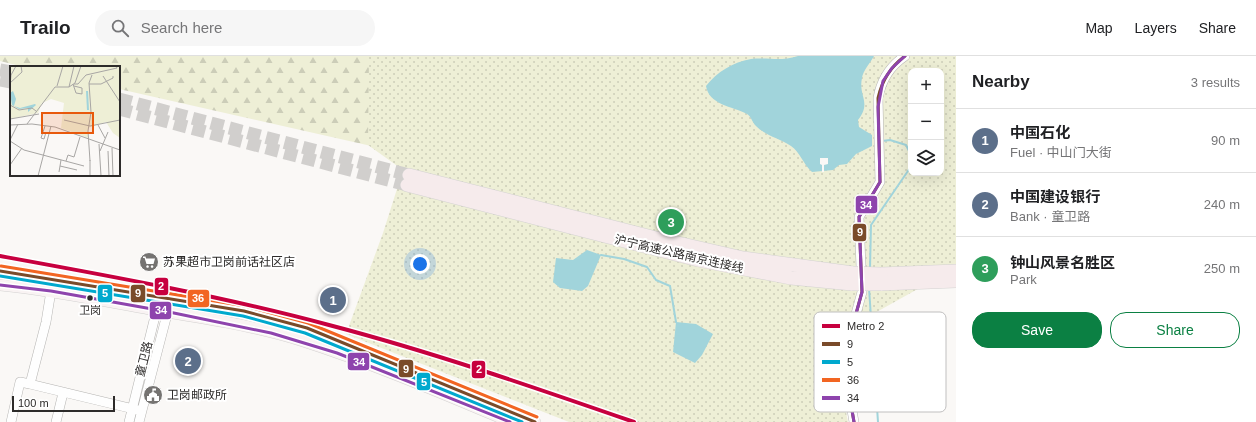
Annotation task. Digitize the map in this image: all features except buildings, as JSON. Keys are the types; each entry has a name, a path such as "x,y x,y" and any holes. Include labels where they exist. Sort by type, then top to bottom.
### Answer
{"highway":[{"name":"沪宁高速公路南京连接线","path":"408,180 698,260 791,278 956,281"},
{"name":"沪宁高速公路南京连接线","path":"881,279 956,271"}],"main road":[{"path":"0,271 160,296 244,311 306,328 535,422"},
{"path":"0,285 169,312 246,327 299,340 416,383 511,422"}],"street":[{"path":"856,312 862,292 859,217 880,182 879,90 892,68 905,56"},
{"path":"30,384 46,322 51,292"},
{"name":"童卫路","path":"129,422 160,296"},
{"name":"童卫路","path":"139,422 169,312 171,298"},
{"path":"11,422 20,382 142,411"},
{"path":"56,422 63,393"},
{"path":"852,412 854,422"}],"green space":[{"path":"0,56 445,56 451,164 120,89 120,66 20,66 0,61"},
{"path":"369,56 956,56 956,270 950,271 877,312 814,312 814,412 846,412 848,422 569,422 346,334 383,233 403,170 368,145"}],"water":[{"path":"798,56 874,56 863,75 861,84 864,108 858,120 859,127 872,135 872,146 856,154 847,164 839,165 833,170 812,172 791,146 768,135 755,124 747,114 716,101 708,92 706,86 720,72 744,60 785,59"},
{"path":"587,250 601,255 588,286 582,291 560,288 553,282 556,258 573,260"},
{"path":"676,322 696,324 713,334 702,355 695,363 673,352"}],"pier":[{"path":"820,158 828,158 828,164 824,165 824,172 822,172"}],"waterway":[{"path":"870,268 871,225 910,168 910,153 906,145 890,140 882,141"},
{"path":"601,255 624,259 647,267 656,280 670,286 676,322"},
{"path":"869,288 871,312"},
{"path":"877,412 878,422"}],"tunnel":[{"path":"0,70 10,72"},
{"path":"0,80 10,82"},
{"path":"120,99 409,175"},
{"path":"120,109 407,185"}],"metro line":[{"name":"2","path":"0,256 124,279 248,305 368,335 444,358 634,422"}],"transit line":[{"name":"9","path":"856,312 862,292 859,217 880,182 878,98 887,74 905,56"},
{"name":"34","path":"856,312 862,292 859,217 880,182 878,107 883,81 892,68 905,56"},
{"name":"36","path":"1,266 245,306 308,323 537,417"},
{"name":"9","path":"0,271 244,311 307,328 535,422"},
{"name":"5","path":"0,276 243,316 305,333 522,422"},
{"name":"34","path":"0,285 51,291 169,312 271,333 337,353 510,422"},
{"name":"9","path":"852,412 854,422"},
{"name":"34","path":"852,412 854,422"}],"place":[{"name":"钟山风景名胜区","path":"671,222"},
{"name":"苏果超市卫岗前话社区店","path":"149,262"},
{"name":"卫岗","path":"90,298"},
{"name":"中国石化","path":"333,300"},
{"name":"中国建设银行","path":"188,361"},
{"name":"卫岗邮政所","path":"153,395"}]}
